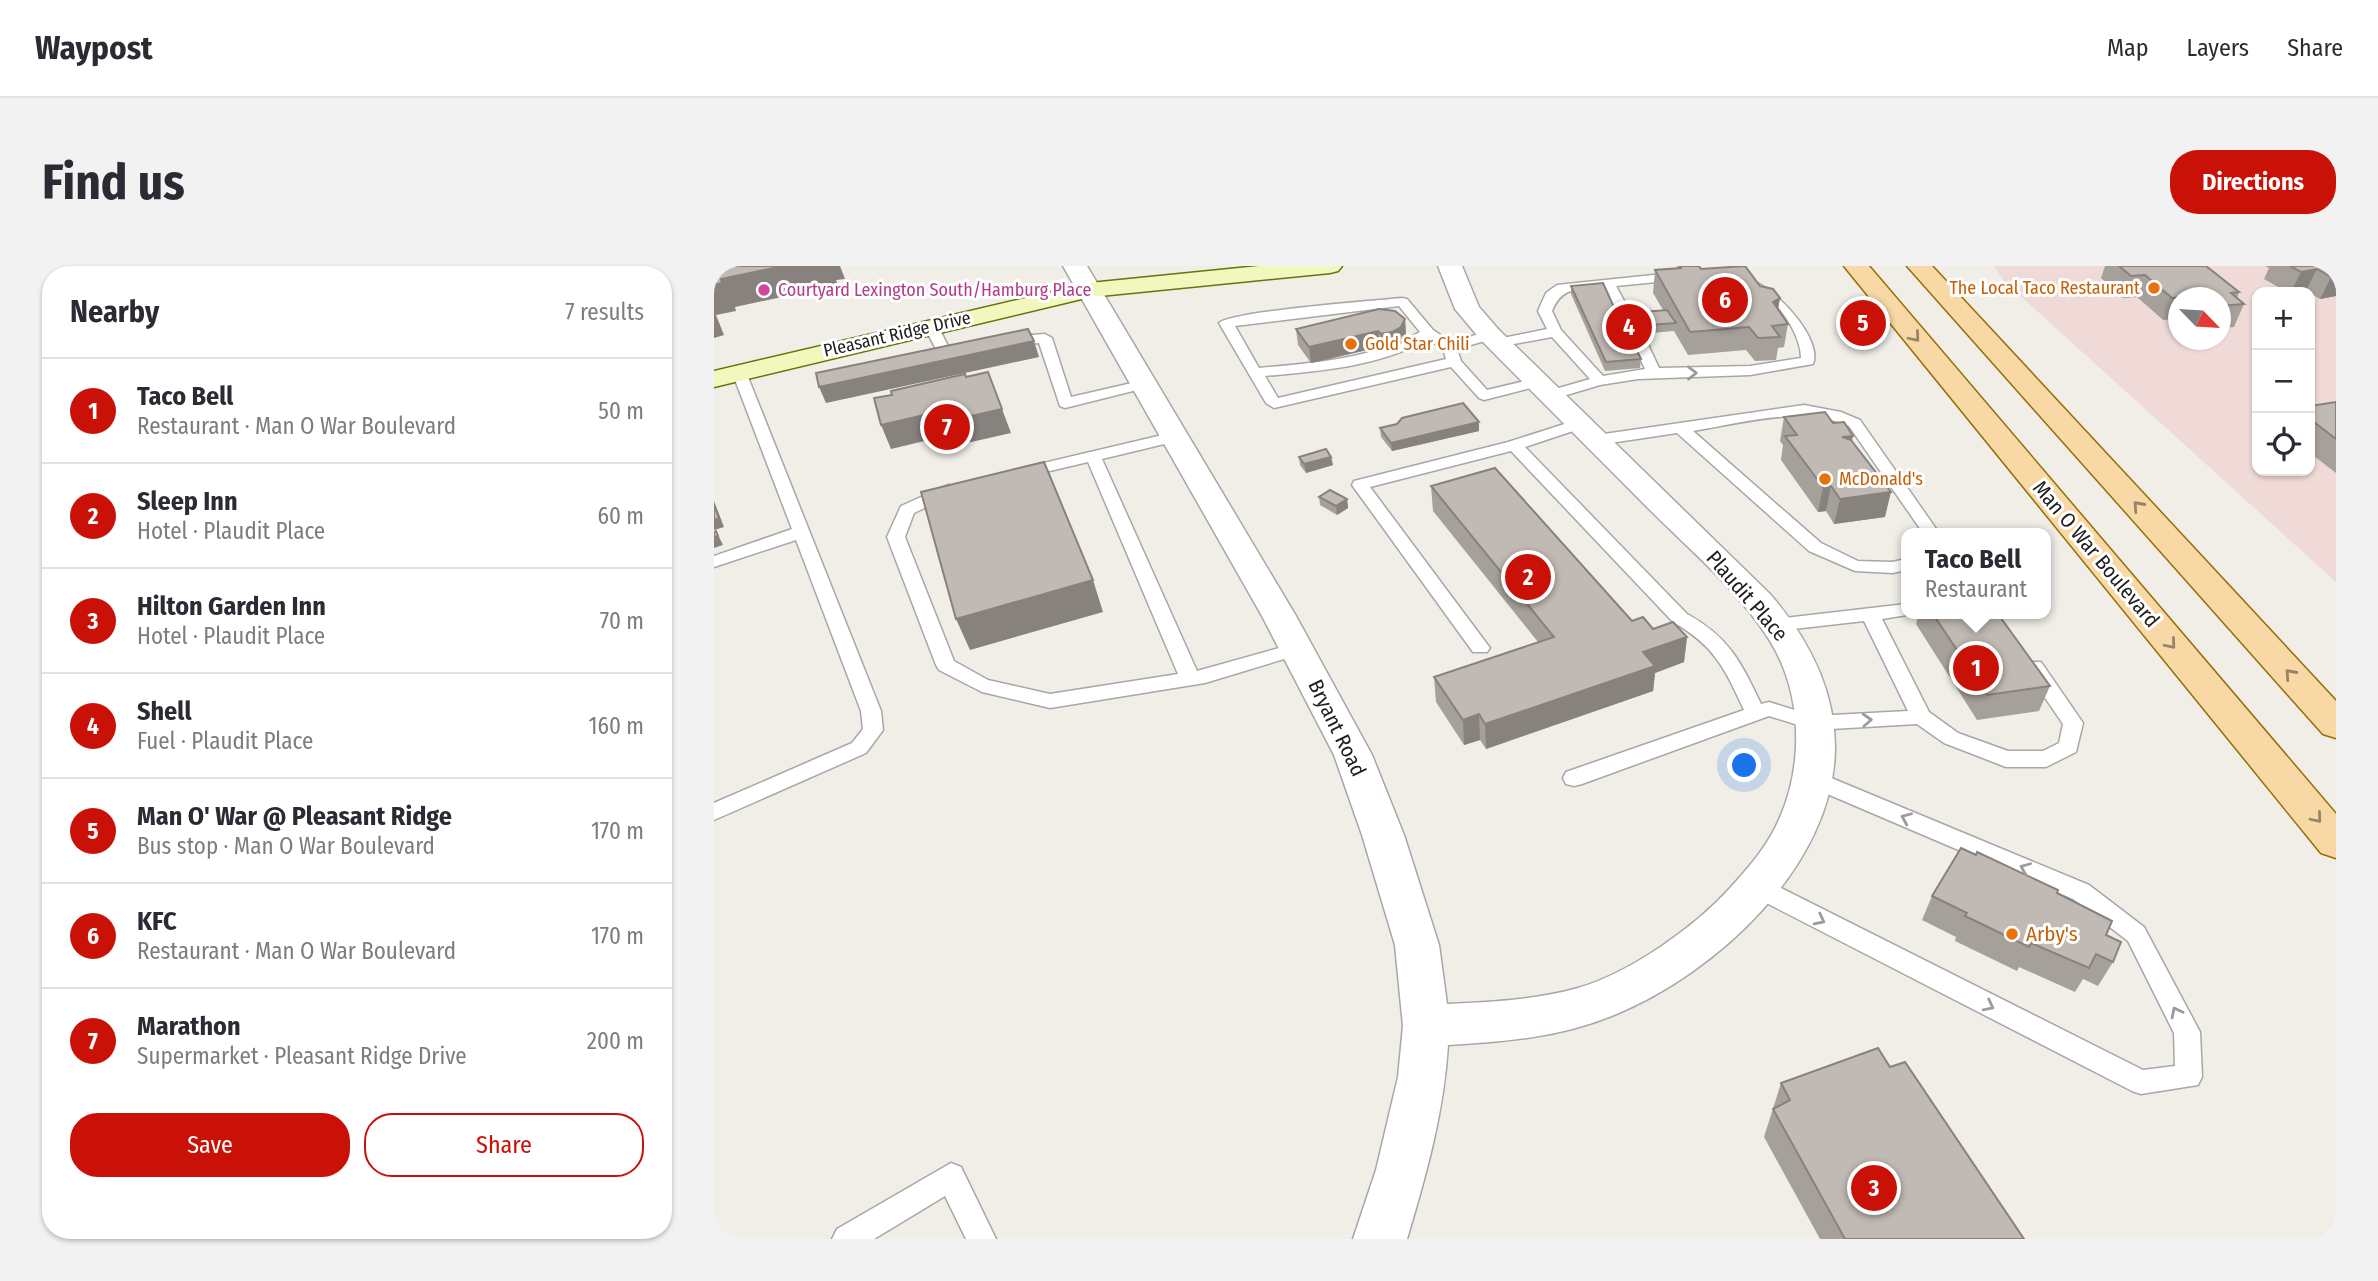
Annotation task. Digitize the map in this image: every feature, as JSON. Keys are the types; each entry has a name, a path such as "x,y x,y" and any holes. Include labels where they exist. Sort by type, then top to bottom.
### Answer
{"main road":[{"name":"Man O War Boulevard","path":"1856,266 2336,842"},
{"path":"1919,266 2336,725"},
{"path":"1962,280 2012,367"}],"street":[{"name":"Pleasant Ridge Drive","path":"714,379 931,326 1082,278 1330,266"},
{"name":"Plaudit Place","path":"1426,1026 1535,1017 1576,1009 1631,987 1685,953 1719,927 1759,888 1787,849 1810,793 1816,744 1811,697 1793,650 1761,606 1711,552 1494,339 1467,309 1450,266"},
{"name":"Bryant Road","path":"1082,278 1297,649 1353,755 1384,835 1417,945 1426,1026 1422,1077 1402,1170 1380,1239"}],"lane":[{"path":"1600,380 1555,332 1545,311 1551,296 1562,288 1697,275"},
{"path":"1555,332 1494,339 1451,355 1275,402 1226,323 1402,302 1451,355 1484,395 1654,373 1733,373 1785,368 1808,361 1808,344 1783,305 1766,288 1745,278 1720,275"},
{"path":"1615,283 1632,328 1654,373"},
{"path":"931,326 946,356 1015,339 1045,338 1065,403 1145,384"},
{"path":"1255,373 1323,367 1412,344 1428,333"},
{"path":"714,812 859,748 873,730 870,712 740,372"},
{"path":"1480,648 1360,485 1514,445 1588,432 1681,428 1804,410 1836,415 1855,423 1928,528"},
{"path":"1681,428 1815,547 1855,566 1893,568 1901,566"},
{"path":"1005,477 1175,437"},
{"path":"1514,445 1680,618 1705,631 1723,648 1756,714"},
{"path":"1093,456 1191,678"},
{"path":"967,486 942,492 907,510 896,537 946,666 982,685 1050,701 1191,678 1297,649"},
{"path":"714,562 801,532"},
{"path":"1775,625 1901,611"},
{"path":"1870,614 1921,717 1951,738 2006,759 2046,759 2069,747 2073,723 2019,647"},
{"path":"1574,778 1769,709 1814,723 1921,717"},
{"path":"1759,888 2141,1082 2189,1077 2187,1032 2136,934 2081,892 1812,778"},
{"path":"847,1239 951,1177 981,1239"}],"shaded area":[{"path":"1994,266 2336,266 2336,582 2004,281"}],"building":[{"path":"714,266 783,266 721,279 722,283 714,285"},
{"path":"1680,266 1699,266 1701,269 1745,266 1760,286 1773,289 1780,298 1773,302 1788,324 1772,326 1780,337 1758,338 1749,327 1690,332 1655,270 1681,268"},
{"path":"2119,266 2206,266 2239,292 2231,293 2231,287 2168,287 2168,295 2145,275 2131,276"},
{"path":"2290,266 2336,266 2336,276 2331,277 2317,269 2301,272"},
{"path":"1603,283 1617,314 1667,310 1676,323 1625,327 1641,359 1606,362 1571,286"},
{"path":"2231,293 2244,304 2231,305"},
{"path":"1379,309 1395,311 1405,319 1401,327 1392,332 1381,334 1378,331 1309,347 1296,329"},
{"path":"1028,329 1034,341 819,387 816,373"},
{"path":"988,372 1002,409 949,421 946,410 881,425 874,398 892,395 891,391 965,374 966,377"},
{"path":"2336,402 2336,439 2315,423 2315,405"},
{"path":"1463,403 1479,422 1391,443 1380,428 1397,424 1402,418"},
{"path":"1825,412 1833,423 1844,422 1853,436 1842,437 1851,440 1891,492 1840,499 1831,486 1823,487 1785,436 1797,435 1784,417"},
{"path":"1326,449 1331,457 1304,464 1299,457"},
{"path":"1044,462 1093,580 956,619 921,492"},
{"path":"1495,468 1632,621 1643,617 1653,629 1673,622 1687,637 1643,652 1655,666 1485,724 1479,714 1463,720 1434,677 1554,637 1431,486"},
{"path":"1330,490 1347,499 1336,506 1319,497"},
{"path":"714,505 719,518 714,520"},
{"path":"1936,619 2002,619 2050,686 1987,695"},
{"path":"1961,848 1976,855 1977,852 2058,890 2057,893 2112,921 2106,935 2121,942 2113,962 2096,954 2089,968 2031,943 2029,947 1965,916 1967,913 1932,896"},
{"path":"1878,1048 1890,1067 1905,1062 2024,1239 1845,1239 1773,1109 1790,1100 1781,1083"}],"place":[{"name":"The Local Taco Restaurant","path":"2154,288"},
{"name":"Courtyard Lexington South/Hamburg Place","path":"764,290"},
{"name":"KFC","path":"1725,300"},
{"name":"Man O' War @ Pleasant Ridge","path":"1863,323"},
{"name":"Shell","path":"1629,327"},
{"name":"Gold Star Chili","path":"1351,344"},
{"name":"Marathon","path":"947,427"},
{"name":"McDonald's","path":"1825,479"},
{"name":"Sleep Inn","path":"1528,577"},
{"name":"Taco Bell","path":"1976,668"},
{"name":"Arby's","path":"2012,934"},
{"name":"Hilton Garden Inn","path":"1874,1188"}]}
